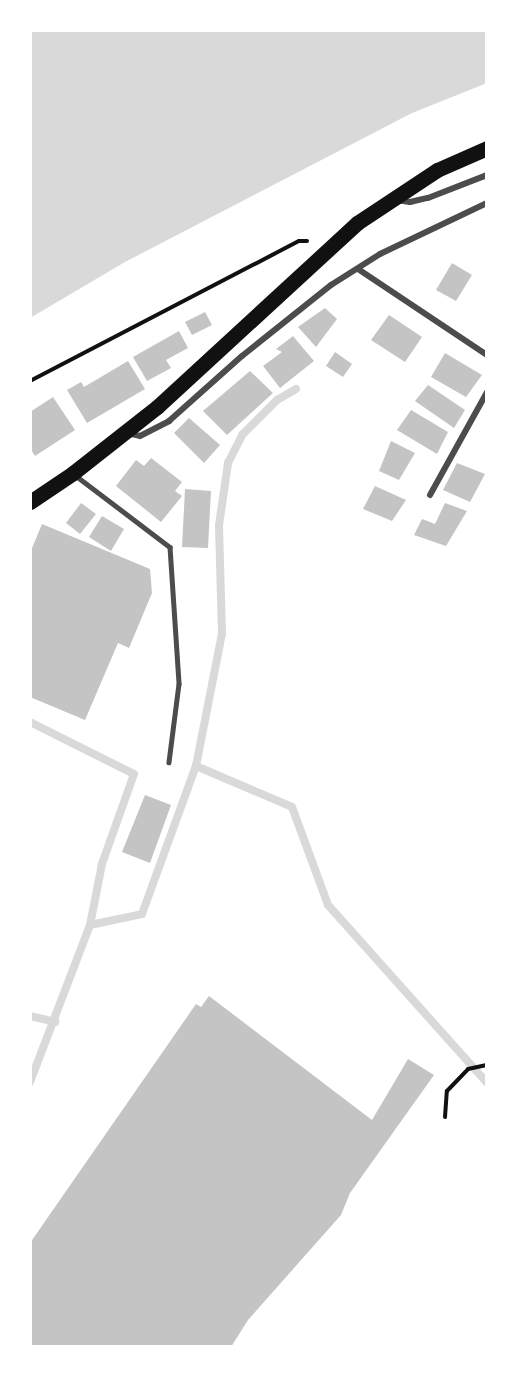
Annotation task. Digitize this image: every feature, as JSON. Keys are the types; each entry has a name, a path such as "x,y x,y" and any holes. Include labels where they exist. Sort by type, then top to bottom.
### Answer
{"main road":[{"path":"30,502 126,433 190,378 329,246 390,198 437,170 487,148"}],"street":[{"path":"390,198 410,202 428,198 487,175"},
{"path":"126,433 140,436 169,420 260,341 331,285 380,254 487,203"},
{"path":"358,269 487,355"},
{"path":"430,495 487,392"}],"lane":[{"path":"73,473 170,547 179,684 169,762"}],"path":[{"path":"30,381 298,241 317,240 329,246"},
{"path":"446,1117 447,1091 468,1069 487,1065"}],"shaded area":[{"path":"30,30 487,30 487,83 412,113 125,262 30,318"}],"building":[{"path":"452,263 472,275 456,301 436,290"},
{"path":"325,308 337,319 316,347 298,327"},
{"path":"205,312 212,325 192,335 185,322"},
{"path":"389,315 422,337 405,362 371,340"},
{"path":"179,331 188,348 166,360 171,368 147,381 133,357"},
{"path":"293,336 314,361 280,388 263,366 282,352 276,349"},
{"path":"335,352 352,364 343,377 326,366"},
{"path":"445,353 482,375 466,397 431,377"},
{"path":"128,361 145,389 87,423 67,390 81,382 84,387"},
{"path":"250,371 273,393 227,435 203,411"},
{"path":"428,385 465,410 454,428 415,401"},
{"path":"53,397 75,430 35,456 30,448 30,412"},
{"path":"411,410 448,432 437,454 397,430"},
{"path":"189,418 220,445 204,463 174,433"},
{"path":"391,441 415,453 399,480 379,471"},
{"path":"151,458 182,482 175,491 182,496 161,522 116,486 136,460 144,466"},
{"path":"457,463 485,474 470,502 443,490"},
{"path":"375,486 406,500 392,521 363,509"},
{"path":"185,489 211,491 208,548 182,547"},
{"path":"81,503 96,514 80,534 66,523"},
{"path":"445,503 467,511 446,546 414,535 422,519 435,524"},
{"path":"102,516 124,529 111,551 89,537"},
{"path":"42,524 150,569 152,593 129,648 118,643 85,720 30,697 30,553"},
{"path":"145,795 171,805 150,863 122,852"},
{"path":"209,996 372,1120 408,1059 434,1075 350,1193 341,1215 248,1320 231,1347 30,1347 30,1243 196,1004 201,1007"}],"waterway":[{"path":"30,1082 90,925 142,914 196,766 222,634 219,525 228,463 243,434 277,400 296,389"},
{"path":"30,722 134,774 102,864 90,925"},
{"path":"196,766 292,807 328,905 487,1083"},
{"path":"30,1016 55,1022"}]}
